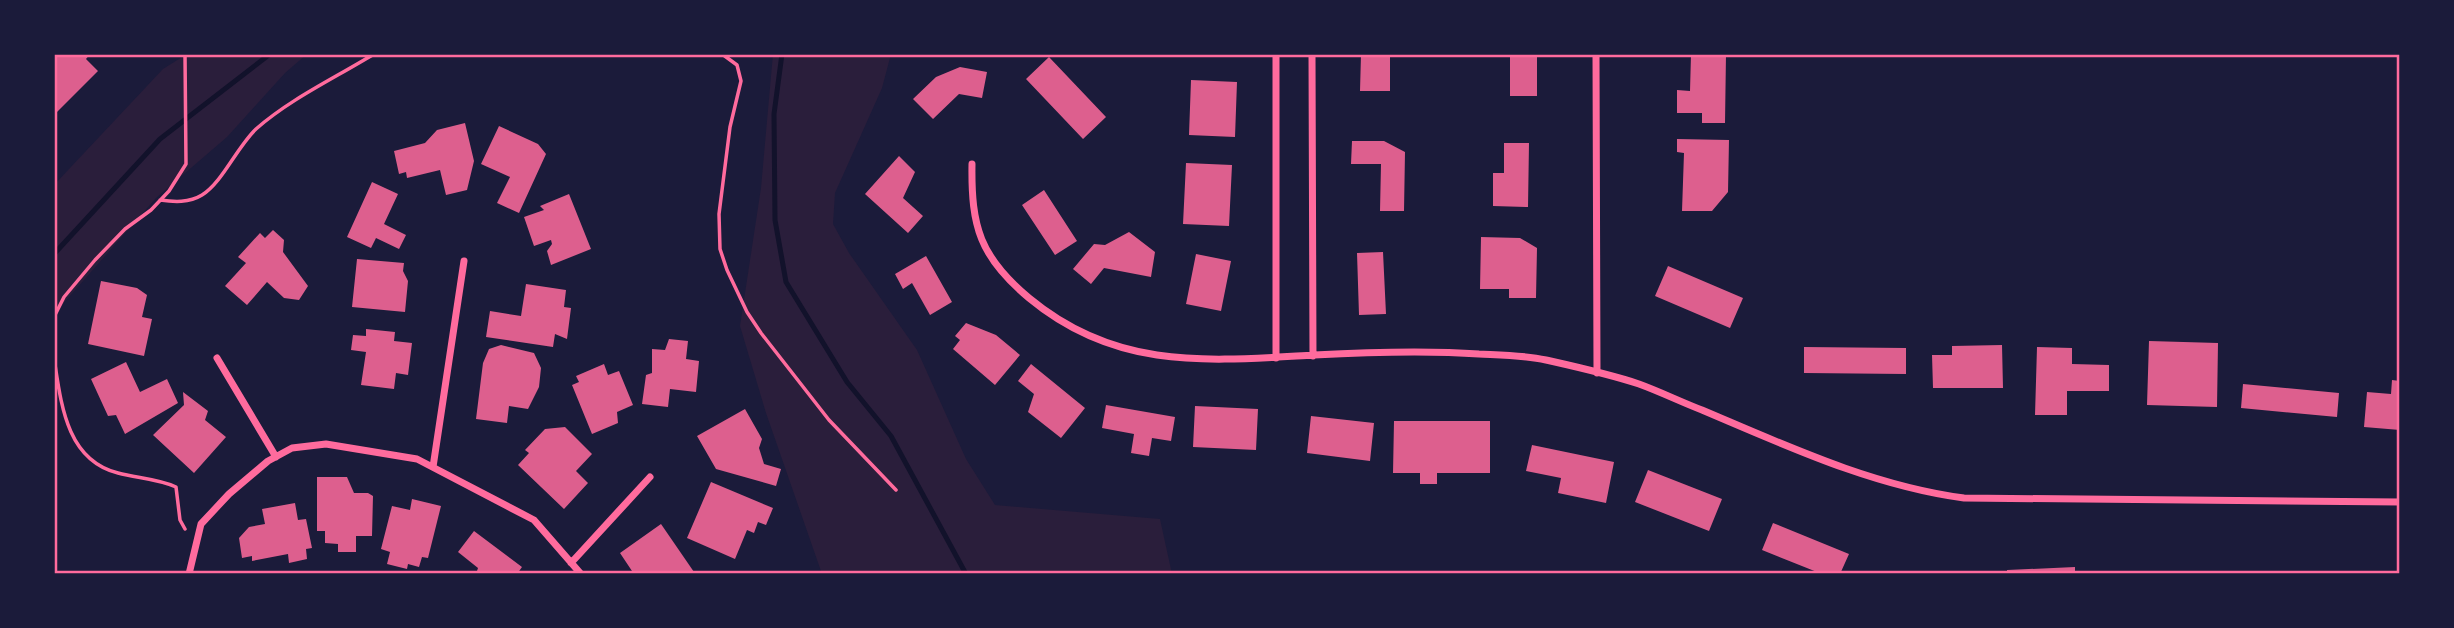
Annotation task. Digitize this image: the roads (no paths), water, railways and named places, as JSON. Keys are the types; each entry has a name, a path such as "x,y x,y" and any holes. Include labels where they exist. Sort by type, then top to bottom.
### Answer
{"street":[{"path":"1276,54 1276,358"},
{"path":"1312,54 1313,355"},
{"path":"1597,54 1597,373"},
{"path":"972,164 974,218 989,255 1018,289 1052,317 1079,333 1143,354 1185,359 1276,358 1399,351 1542,359 1639,384 1808,454 1926,493 1964,498 2400,502"},
{"path":"433,467 464,261"},
{"path":"217,358 276,457"},
{"path":"189,574 201,524 229,494 276,457 292,448 326,444 417,458 534,520 581,574"},
{"path":"571,563 650,477"}],"waterway":[{"path":"54,254 160,139 270,54"},
{"path":"782,54 774,114 775,220 786,282 847,382 891,436 966,574"}]}
